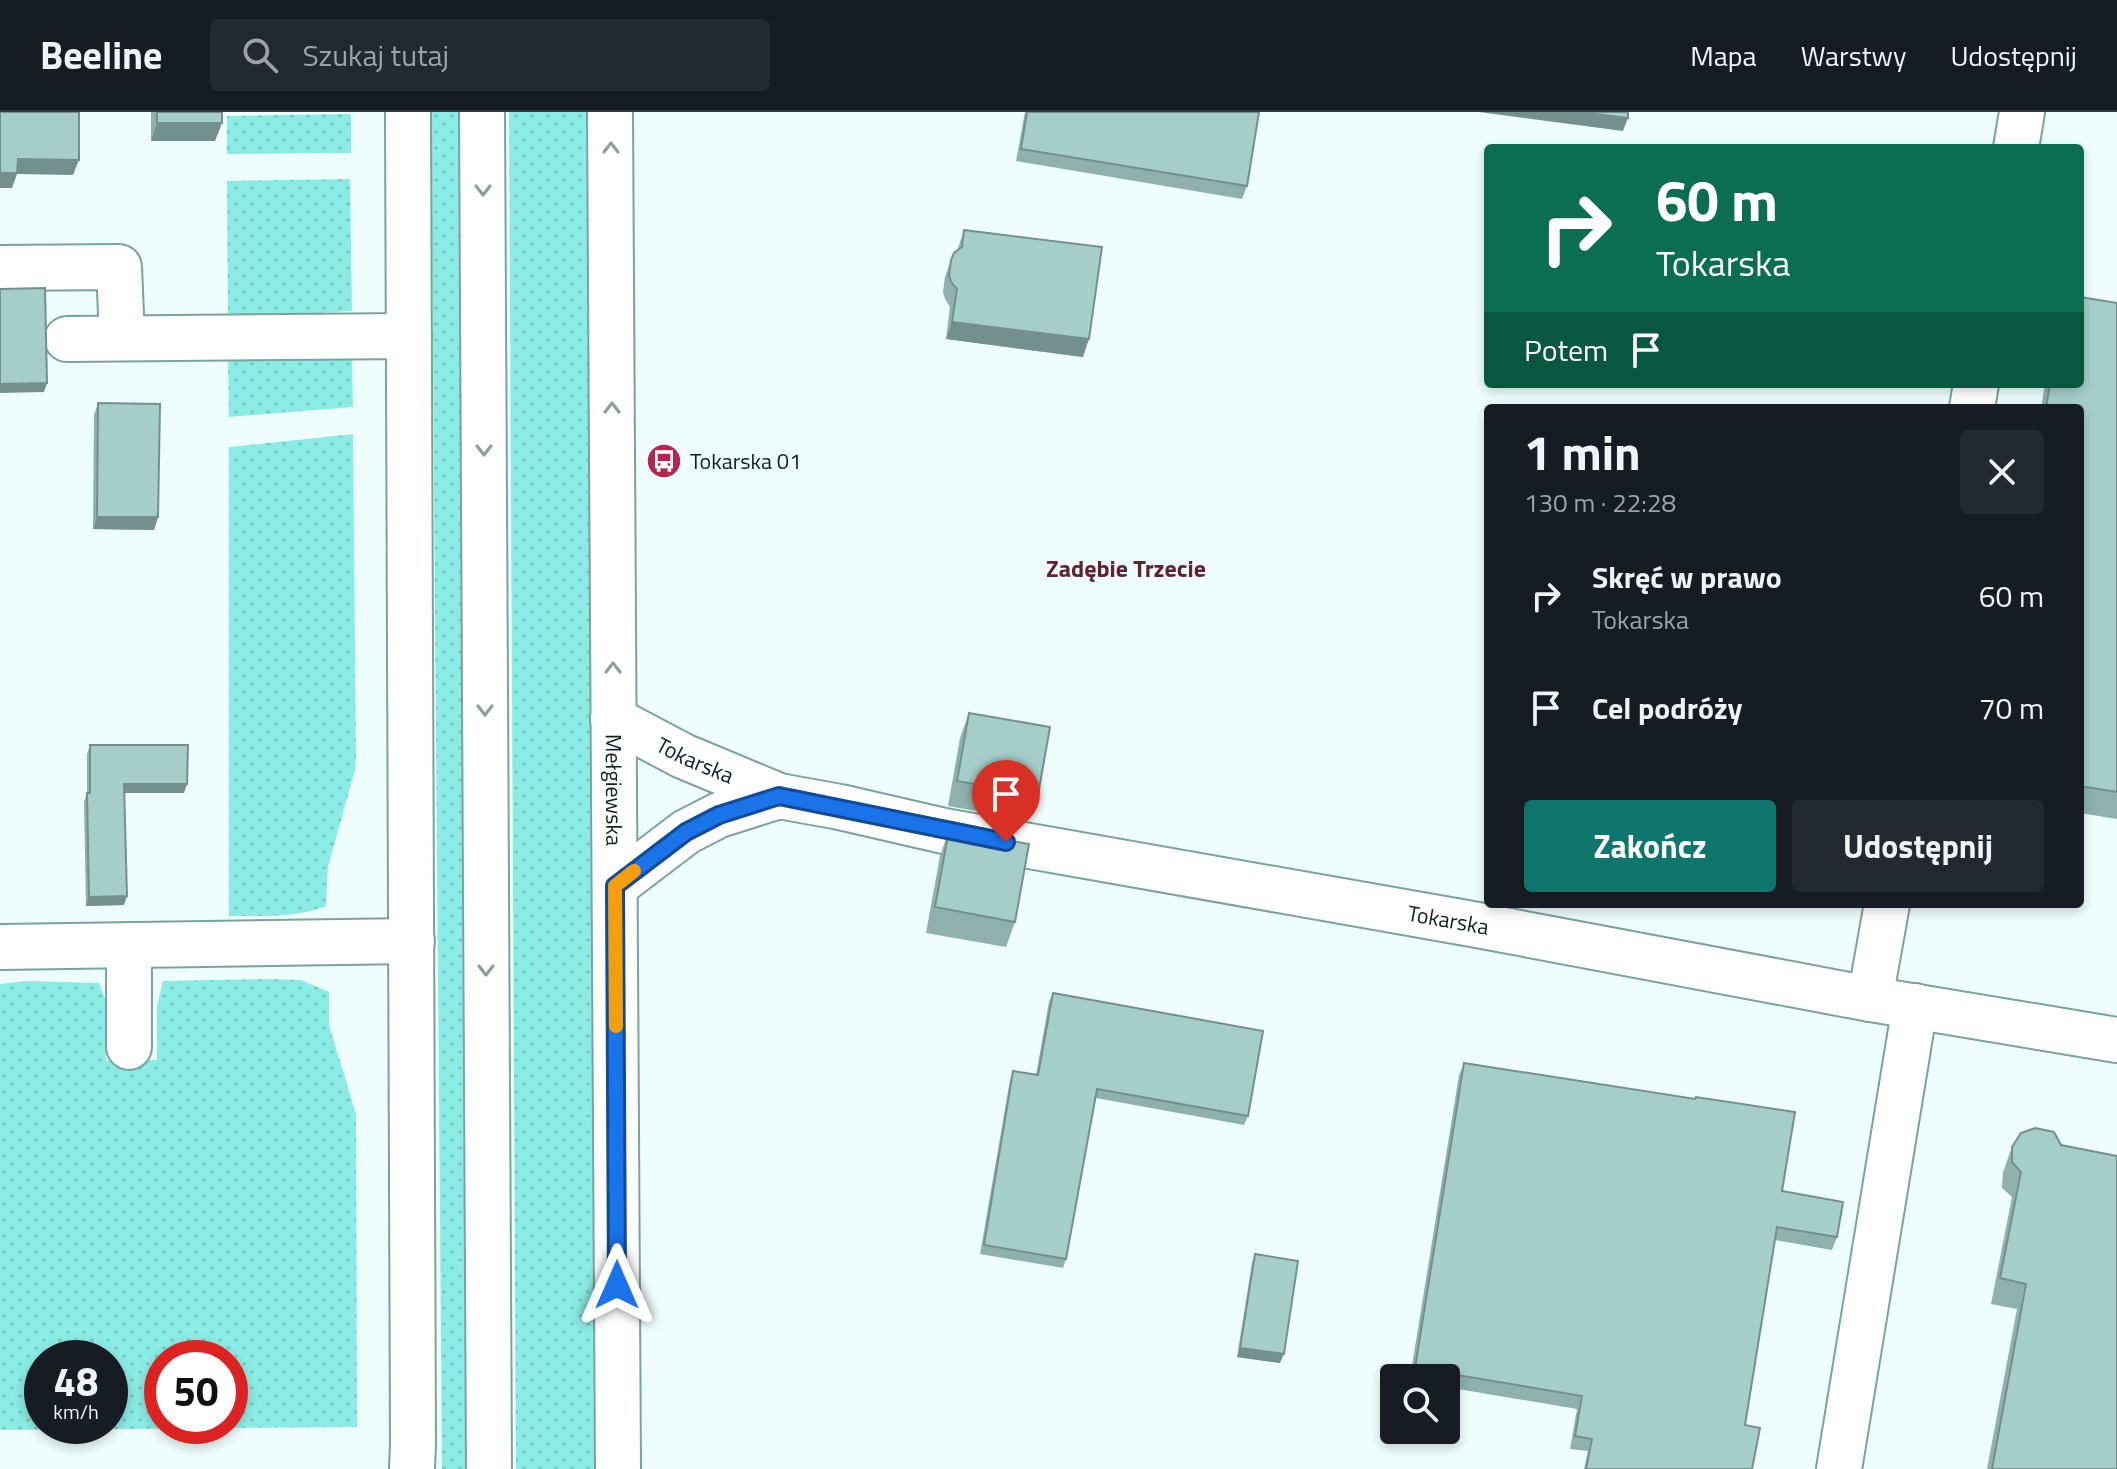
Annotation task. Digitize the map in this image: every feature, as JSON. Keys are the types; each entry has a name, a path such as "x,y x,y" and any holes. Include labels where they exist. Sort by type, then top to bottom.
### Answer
{"main road":[{"path":"408,112 414,1461"},
{"path":"482,112 489,1469"},
{"name":"Mełgiewska","path":"610,112 618,1469"},
{"path":"2017,144 2022,112"},
{"path":"0,268 119,267 122,338"},
{"path":"67,339 409,336"},
{"name":"Tokarska","path":"613,719 683,756 779,796 944,831 1472,924 1870,999 2117,1040"},
{"name":"Tokarska","path":"615,886 686,832 719,815 779,796"},
{"path":"1870,999 1886,908"},
{"path":"0,947 412,941"},
{"path":"129,945 129,1047"},
{"path":"1839,1469 1915,1006"}],"shaded area":[{"path":"431,112 461,112 466,1469 442,1469"},
{"path":"509,112 586,112 596,1469 516,1469"},
{"path":"351,114 351,153 227,154 227,116"},
{"path":"350,179 352,311 228,319 227,181"},
{"path":"352,354 353,407 229,417 228,359"},
{"path":"353,434 356,759 328,867 326,906 291,914 229,916 229,447"},
{"path":"301,980 329,992 329,1025 356,1114 357,1427 248,1428 248,1340 144,1340 144,1429 128,1429 128,1340 24,1340 24,1430 0,1430 0,984 26,981 99,983 105,998 106,1061 157,1060 157,1006 163,981"}],"building":[{"path":"0,112 79,112 79,160 18,159 17,173 0,173"},
{"path":"157,112 222,112 222,123 157,123"},
{"path":"1027,112 1259,112 1247,186 1021,149"},
{"path":"1579,112 1628,112 1628,118"},
{"path":"964,230 1102,247 1089,339 952,322 957,289 949,275 954,253 962,247"},
{"path":"45,288 47,383 0,384 0,289"},
{"path":"2084,298 2117,303 2117,792 2084,787 2084,404 2047,404 2049,388 2084,388"},
{"path":"98,403 160,404 158,517 97,517"},
{"path":"969,713 1050,727 1038,795 957,781"},
{"path":"90,745 188,745 187,784 124,784 127,896 89,897 87,793 90,793"},
{"path":"949,830 1029,844 1015,922 935,907"},
{"path":"1053,993 1263,1031 1248,1116 1097,1089 1066,1259 984,1245 1013,1071 1038,1075"},
{"path":"1464,1063 1795,1112 1782,1191 1843,1202 1837,1237 1777,1227 1745,1425 1760,1428 1752,1469 1586,1469 1592,1439 1575,1436 1582,1396 1460,1376 1460,1364 1416,1364"},
{"path":"2035,1128 2054,1132 2061,1145 2117,1156 2117,1469 1992,1469 2026,1284 2000,1278 2021,1172 2012,1162 2012,1147 2021,1133"},
{"path":"1255,1254 1298,1261 1284,1354 1240,1348"}],"slow traffic":[{"path":"616,1026 615,886 634,871"}],"place":[{"name":"Tokarska 01","path":"664,461"}],"district":[{"name":"Zadębie Trzecie","path":"1126,568"}],"route":[{"path":"617,1285 615,886 686,832 719,815 779,796 1006,842"}]}
